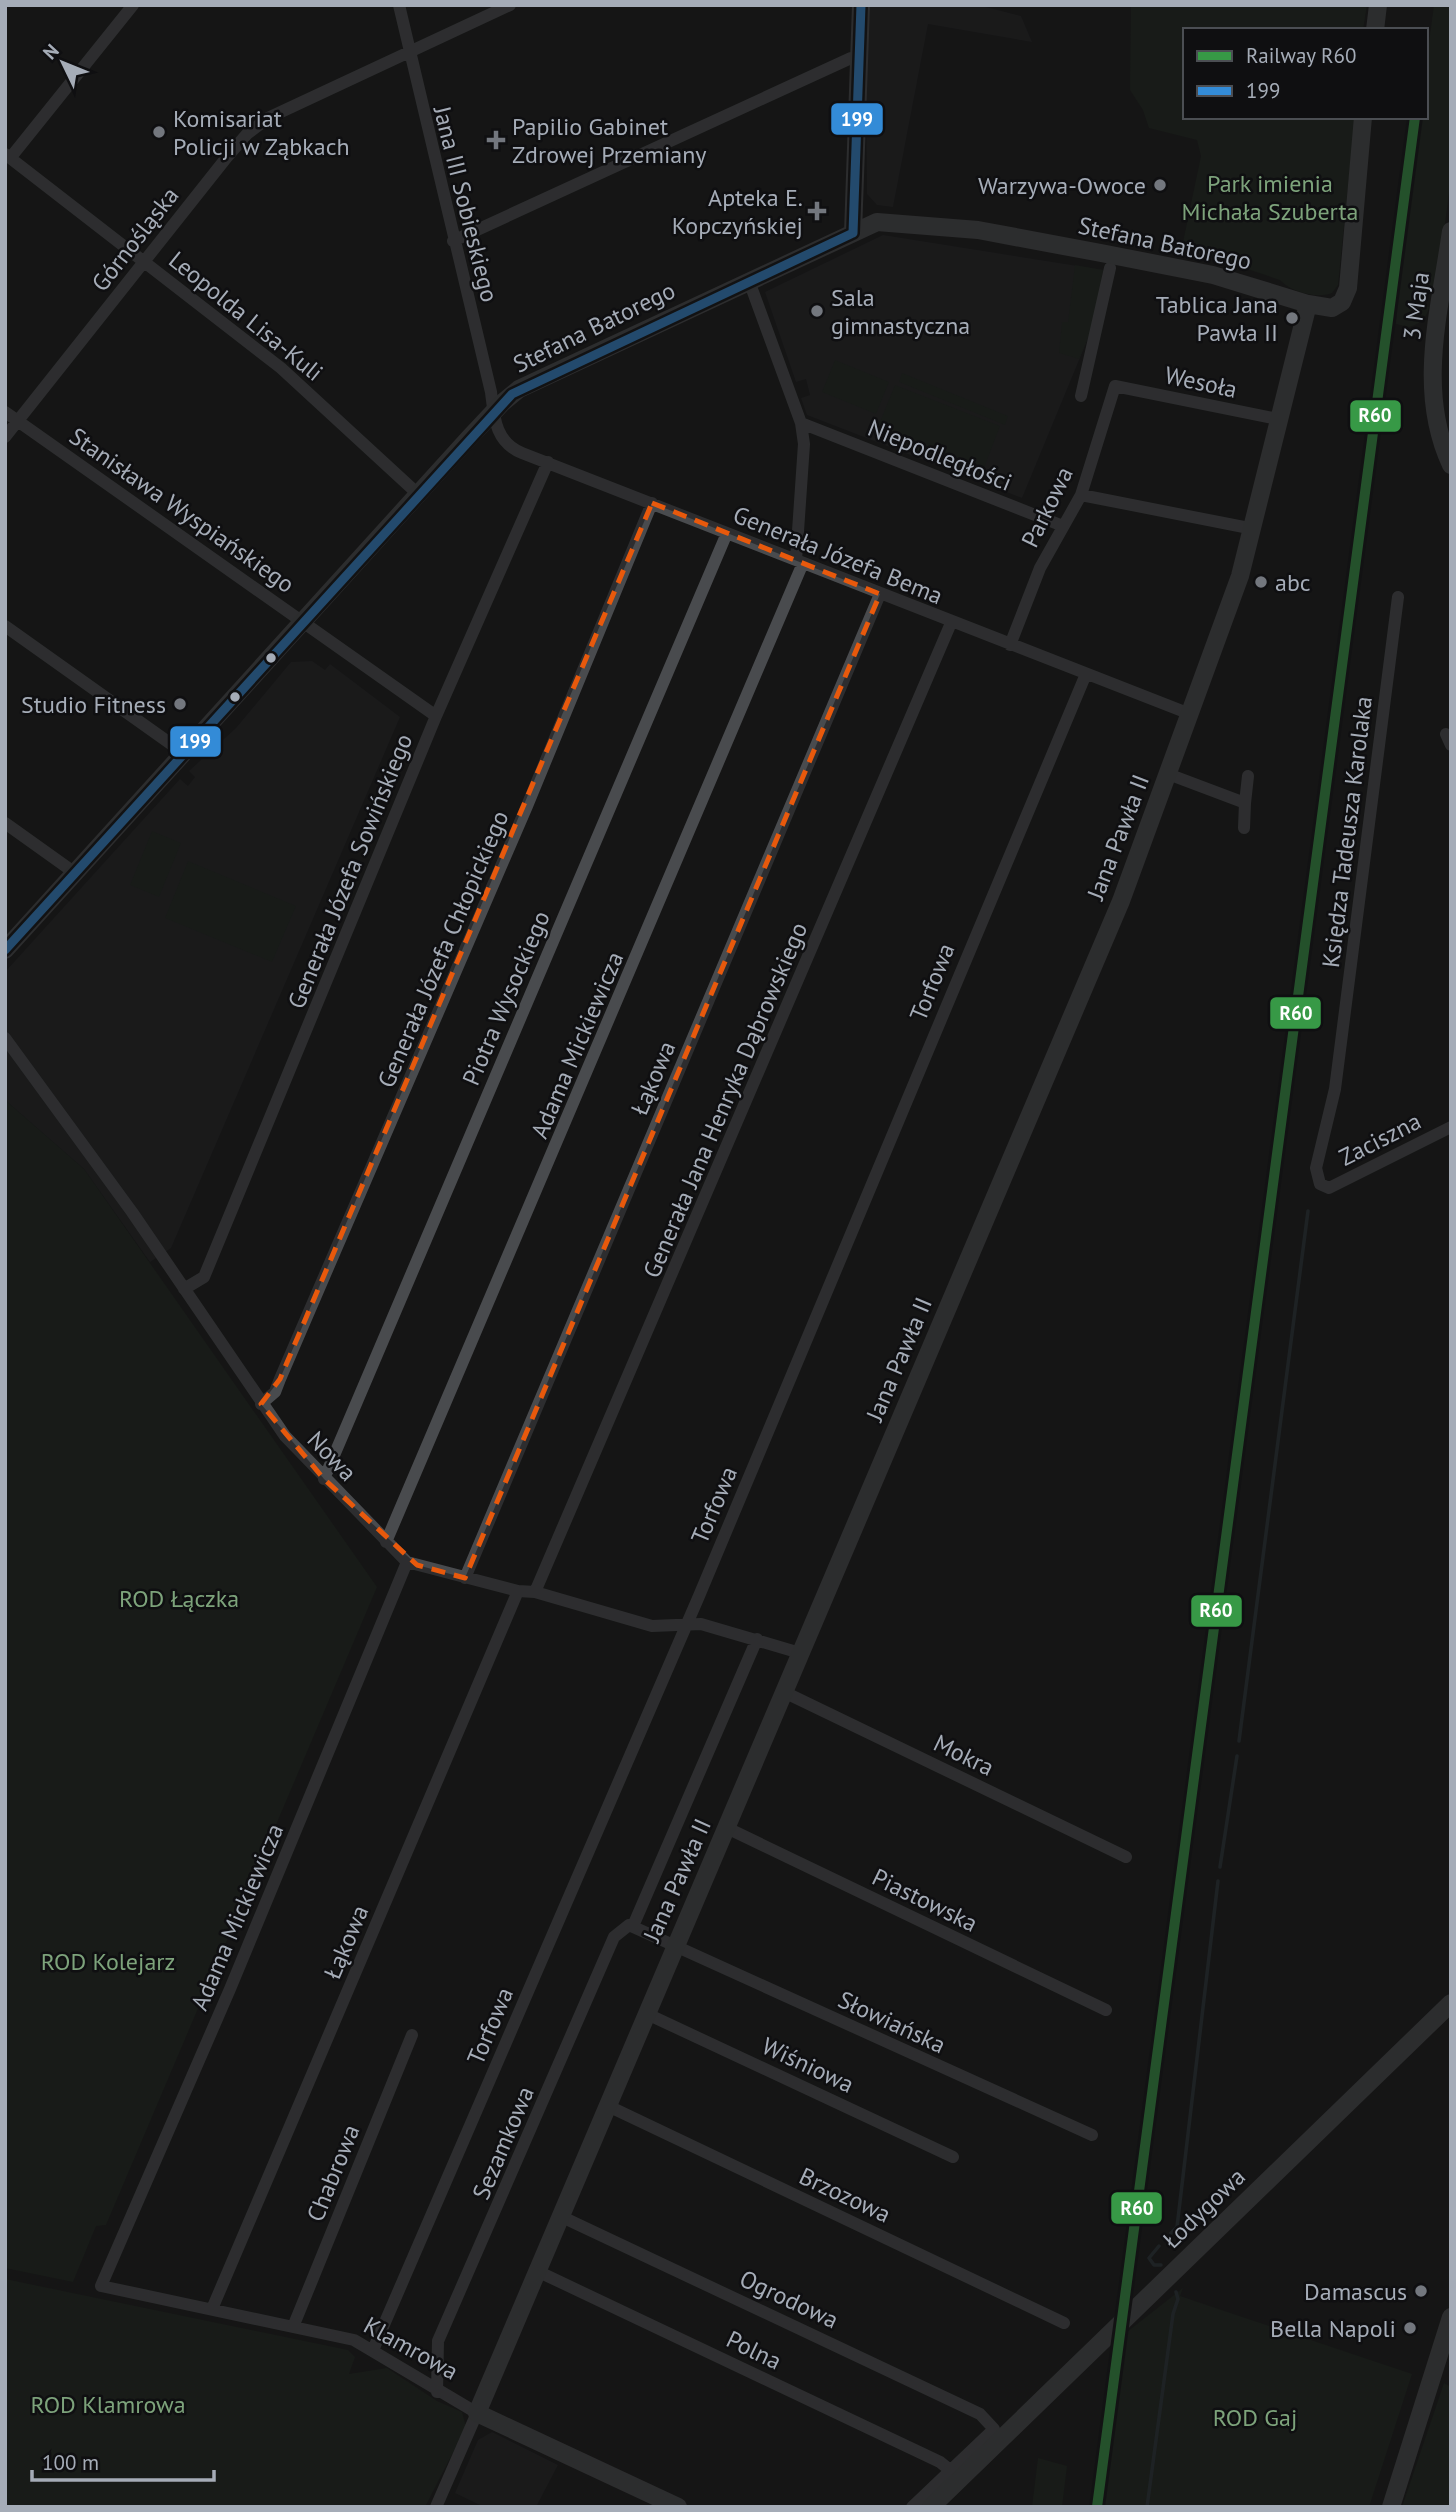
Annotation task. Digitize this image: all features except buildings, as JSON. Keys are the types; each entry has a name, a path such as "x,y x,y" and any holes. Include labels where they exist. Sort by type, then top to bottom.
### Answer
{"street":[{"path":"8,156 133,5"},
{"name":"Jana III Sobieskiego","path":"399,5 494,412"},
{"name":"Górnośląska","path":"5,437 227,157 254,128 510,5"},
{"path":"853,233 861,5"},
{"path":"1374,28 1378,5"},
{"path":"453,241 851,58 859,59"},
{"name":"Stefana Batorego","path":"5,950 494,412 519,389 883,221 978,230 1195,271 1329,309 1344,299 1348,288 1363,119"},
{"name":"Leopolda Lisa-Kuli","path":"8,156 281,368 419,495"},
{"name":"3 Maja","path":"1449,456 1435,427 1431,387 1451,231"},
{"path":"1081,396 1110,268"},
{"name":"Adama Mickiewicza","path":"386,1542 800,561 804,444 801,424 749,281"},
{"name":"Jana Pawła II","path":"477,2413 645,2013 727,1828 1121,901 1240,576 1254,529 1278,419 1308,304"},
{"name":"Wesoła","path":"1115,386 1278,419"},
{"name":"Parkowa","path":"1010,645 1040,568 1081,495 1115,386"},
{"name":"Stanisława Wyspiańskiego","path":"5,412 436,716"},
{"name":"Generała Józefa Bema","path":"494,412 496,428 506,444 951,623 1190,714"},
{"name":"Niepodległości","path":"801,424 1063,526"},
{"name":"Generała Józefa Sowińskiego","path":"184,1289 204,1277 436,716 548,462"},
{"path":"1081,495 1254,529"},
{"name":"Generała Józefa Chłopickiego","path":"261,1404 278,1386 527,806 652,503"},
{"name":"Piotra Wysockiego","path":"324,1479 727,533"},
{"name":"Łąkowa","path":"464,1578 880,594"},
{"name":"Księdza Tadeusza Karolaka","path":"1329,1188 1320,1184 1317,1168 1335,1089 1398,597"},
{"name":"Generała Jana Henryka Dąbrowskiego","path":"535,1592 951,623"},
{"path":"5,626 185,754"},
{"name":"Torfowa","path":"373,2350 686,1624 1086,674"},
{"path":"1168,774 1245,803"},
{"path":"1244,828 1248,776"},
{"path":"5,824 75,873"},
{"name":"Nowa","path":"5,1038 285,1436 407,1562 517,1591 535,1592 652,1626 701,1623 800,1653"},
{"name":"Zaciszna","path":"1329,1188 1451,1127"},
{"name":"Adama Mickiewicza","path":"101,2286 230,1989 407,1562"},
{"name":"Łąkowa","path":"212,2309 517,1591"},
{"name":"Sezamkowa","path":"437,2392 438,2341 614,1937 624,1927 633,1926 757,1639"},
{"name":"Mokra","path":"783,1692 1126,1857"},
{"name":"Piastowska","path":"727,1828 1106,2010"},
{"path":"633,1926 675,1945"},
{"name":"Słowiańska","path":"675,1945 1092,2135"},
{"name":"Łodygowa","path":"931,2507 1451,2003"},
{"name":"Wiśniowa","path":"645,2013 953,2157"},
{"name":"Chabrowa","path":"293,2327 412,2035"},
{"name":"Brzozowa","path":"606,2105 1064,2323"},
{"name":"Ogrodowa","path":"560,2216 980,2414 995,2429 951,2471"},
{"name":"Polna","path":"537,2271 940,2462 951,2471"},
{"name":"Klamrowa","path":"101,2286 354,2340 437,2392 477,2413 678,2507"},
{"path":"1391,2507 1440,2365 1451,2317"},
{"path":"436,2507 477,2413"},
{"path":"912,2507 951,2471"}],"highlighted area":[{"path":"652,503 880,594 465,1578 417,1565 324,1479 261,1404 280,1379"}],"shaded area":[{"path":"865,5 978,5 1021,16 1032,42 928,24 893,207 877,205 867,194"},
{"path":"883,235 1103,270 1091,331 1022,498 807,415 801,398 810,395 806,379 796,382 765,292"},
{"path":"312,661 325,670 330,664 400,717 171,1248 150,1262 84,1169 5,1100 5,972 180,779 188,786 195,777 189,771 236,728 291,662"},
{"path":"492,2432 558,2465 536,2507 484,2507 455,2493 478,2440"}],"green space":[{"name":"Park imienia Michała Szuberta","path":"1131,5 1367,5 1363,28 1183,28 1183,119 1355,119 1338,285 1332,293 1304,293 1280,280 1182,247 1201,156 1197,140 1149,128 1143,110 1130,90"},
{"path":"1434,5 1451,5 1451,177 1436,293 1422,294 1422,305 1429,307 1427,314 1409,327 1396,324 1397,304 1394,304 1419,119 1428,119 1428,50"},
{"path":"1075,265 1103,270 1091,331 1079,359 1059,353 1062,322 1068,322"},
{"path":"835,360 889,382 876,414 822,392"},
{"path":"902,373 1008,416 1005,425 899,382"},
{"path":"895,385 1000,426 981,476 875,434"},
{"path":"152,831 181,843 159,897 130,885"},
{"path":"188,861 296,906 272,962 165,918"},
{"name":"ROD Łączka","path":"5,1100 84,1169 377,1587 106,2225 96,2226 73,2282 5,2268"},
{"name":"ROD Klamrowa","path":"5,2279 348,2350 355,2357 349,2374 387,2368 437,2401 462,2412 466,2427 425,2507 5,2507"},
{"name":"ROD Gaj","path":"1183,2288 1180,2296 1412,2374 1369,2507 1104,2507 1127,2332"},
{"path":"1444,2383 1451,2387 1451,2507 1402,2507"},
{"path":"1038,2458 1067,2466 1062,2507 1032,2507"}],"waterway":[{"path":"1239,1741 1308,1211"},
{"path":"1220,1867 1237,1756"},
{"path":"1171,2233 1177,2227 1218,1881"},
{"path":"1159,2246 1149,2258 1154,2265 1161,2265"},
{"path":"1147,2507 1173,2314 1178,2299 1176,2292"}],"rail line":[{"name":"R60","path":"1097,2507 1415,119"}],"transit line":[{"name":"199","path":"853,233 861,5"},
{"name":"199","path":"5,950 512,394 853,233"}],"place":[{"name":"Komisariat Policji w Ząbkach","path":"159,132"},
{"name":"Papilio Gabinet Zdrowej Przemiany","path":"496,140"},
{"name":"Warzywa-Owoce","path":"1160,185"},
{"name":"Apteka E. Kopczyńskiej","path":"817,211"},
{"name":"Sala gimnastyczna","path":"817,311"},
{"name":"Tablica Jana Pawła II","path":"1292,318"},
{"name":"abc","path":"1261,582"},
{"name":"Studio Fitness","path":"180,704"},
{"name":"Damascus","path":"1421,2291"},
{"name":"Bella Napoli","path":"1410,2328"}],"park label":[{"name":"ROD Kolejarz","path":"108,1961"}]}
